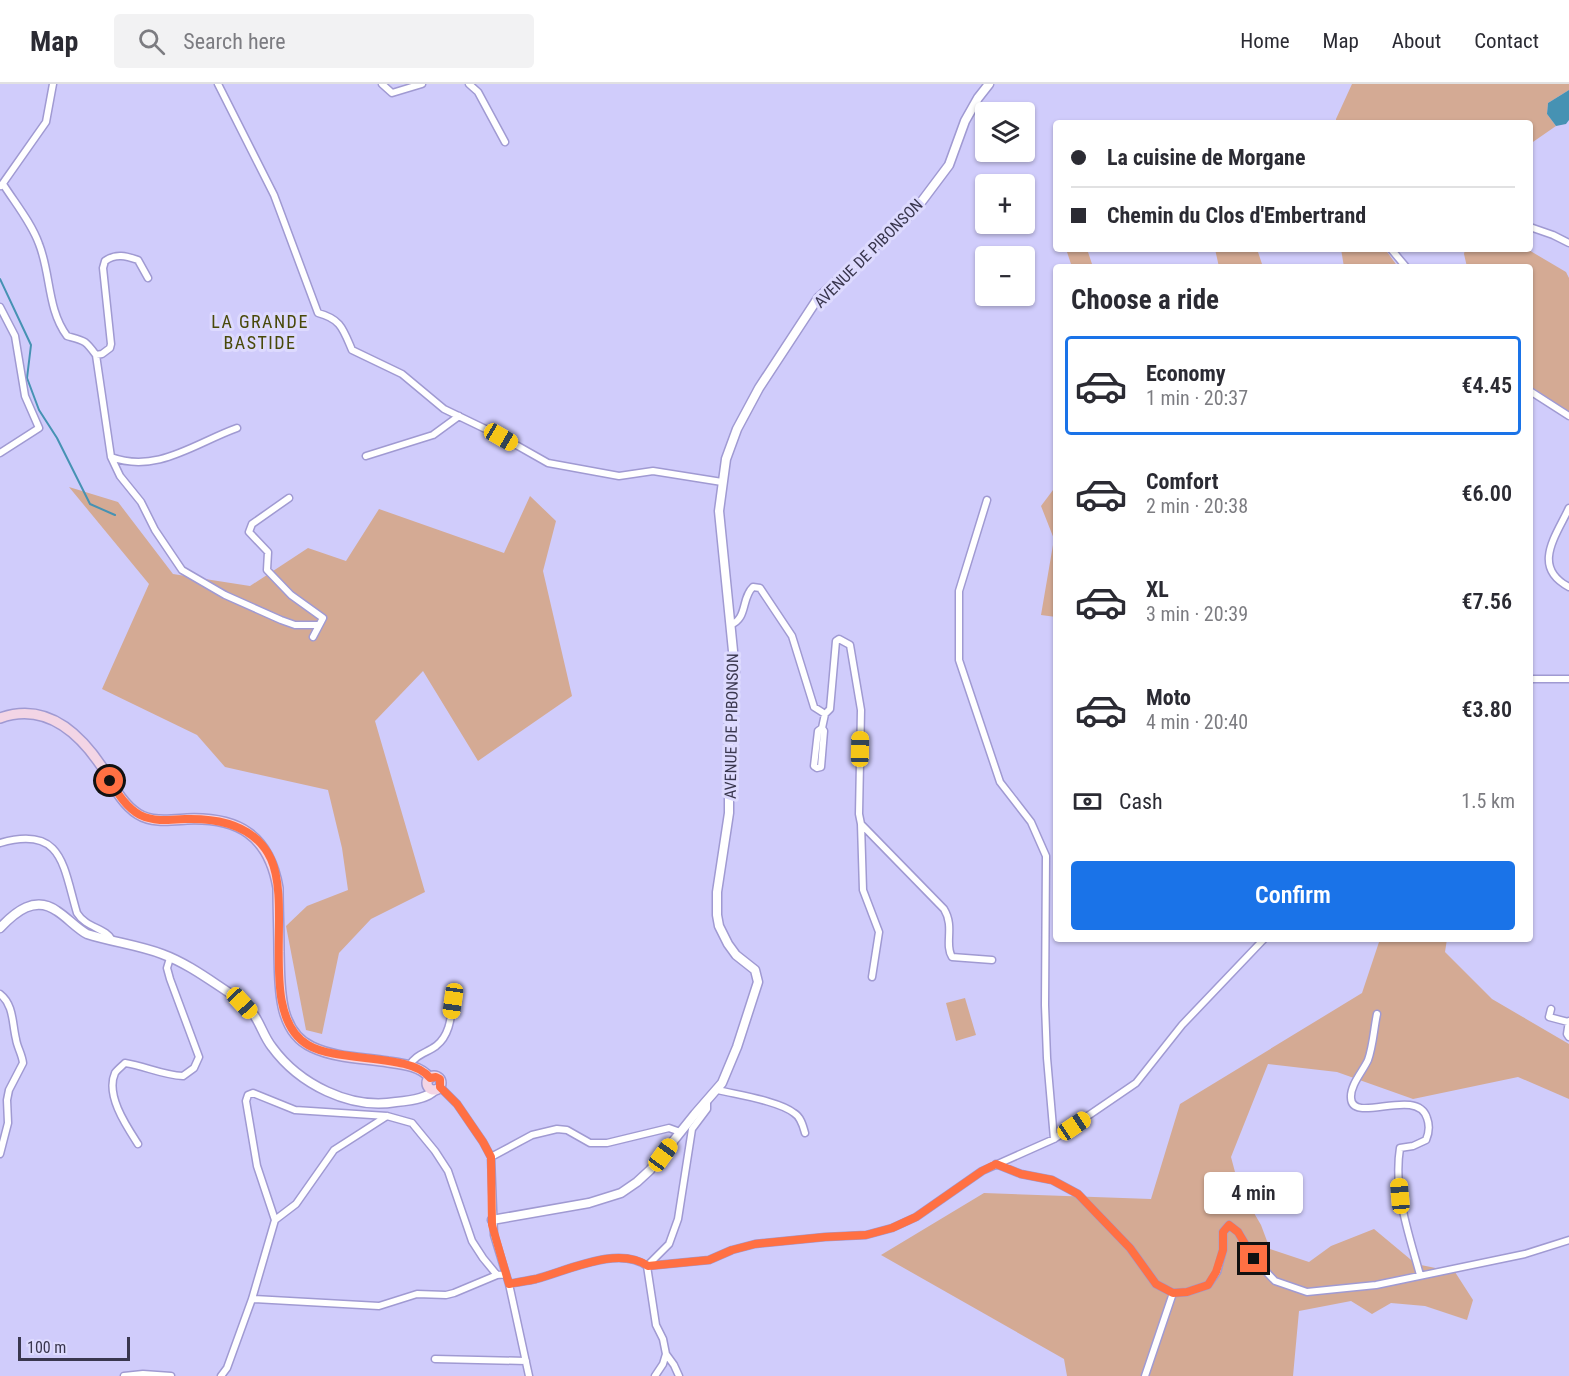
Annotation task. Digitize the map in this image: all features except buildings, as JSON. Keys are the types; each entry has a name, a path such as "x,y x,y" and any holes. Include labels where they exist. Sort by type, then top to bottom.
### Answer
{"main road":[{"path":"0,718 21,712 50,717 59,723 87,748 121,798 138,814 165,820 193,819 229,823 253,836 270,858 275,871 278,888 281,997 294,1033 310,1047 327,1053 409,1066 424,1071 433,1085"}],"street":[{"path":"53,84 46,122 1,185 23,214 39,244 55,315 60,327 67,336 84,340 96,355 111,457 120,476 141,502 182,570 225,595 281,620 295,625 318,625"},
{"path":"218,84 274,195 318,313 332,317 342,327 352,350 402,374 444,409 548,463 619,476 653,471 722,482"},
{"path":"382,84 392,93 422,84"},
{"path":"469,84 478,92 505,142"},
{"name":"AVENUE DE PIBONSON","path":"492,1220 589,1203 621,1193 637,1182 650,1170 718,1090 737,1047 758,982 755,970 736,955 728,944 719,926 717,915 717,892 729,813 729,709 735,671 719,511 726,459 737,429 750,405 818,298 916,209 949,165 965,121 989,84"},
{"path":"1533,229 1569,243"},
{"path":"1394,252 1404,264"},
{"path":"96,355 102,354 110,348 111,344 103,268 105,261 117,255 138,260 148,278"},
{"path":"0,307 15,336 25,396 39,428 0,453"},
{"path":"1533,393 1569,416"},
{"path":"366,456 433,435 459,417"},
{"path":"111,457 124,462 157,461 182,453 203,444 214,436 237,428"},
{"path":"289,498 252,524 249,532 268,552 267,570 291,595 323,618 313,637"},
{"path":"987,500 959,591 958,660 1000,783 1031,822 1046,856 1045,1016 1054,1139"},
{"path":"1569,508 1548,553 1551,569 1558,580 1569,587"},
{"path":"730,625 737,623 741,618 749,591 753,587 760,588 792,636 814,707 825,714"},
{"path":"822,728 824,731 820,767 817,768 814,766 819,731 822,728 825,714 830,709 834,650 836,641 839,639 850,645 861,710 863,890 879,932 872,977"},
{"path":"1533,679 1569,678"},
{"path":"861,824 944,909 951,925 949,952 952,957 992,960"},
{"path":"0,843 16,838 33,838 57,852 62,860 77,913 81,919 109,935 112,940"},
{"path":"0,928 21,908 40,904 56,910 87,934 151,950 183,964 242,1003 253,1014 277,1054 296,1072 316,1086 335,1095 366,1102 392,1103 416,1098 433,1085 457,1104 491,1157 494,1238 509,1284 529,1376"},
{"path":"509,1284 536,1279 591,1261 629,1258 640,1260 648,1266 709,1260 732,1250 755,1244 866,1235 892,1228 916,1217 982,1171 1054,1139 1136,1083 1182,1025 1261,942"},
{"path":"138,1144 120,1117 113,1090 115,1073 125,1063 139,1065 166,1076 183,1076 194,1068 199,1057 170,980 167,968 170,958"},
{"path":"0,994 6,998 11,1008 16,1042 23,1063 9,1090 8,1122 0,1154"},
{"path":"409,1066 414,1058 438,1045 449,1028 453,1001"},
{"path":"1551,1009 1549,1017 1569,1021 1567,1034 1569,1037"},
{"path":"1377,1014 1368,1058 1354,1087 1351,1099 1353,1105 1361,1108 1409,1103 1420,1107 1427,1116 1430,1133 1426,1140 1413,1146 1400,1148 1397,1166 1400,1196 1420,1275"},
{"path":"718,1090 775,1105 795,1113 806,1133"},
{"path":"221,1376 252,1299 275,1220 257,1166 246,1101 248,1095 253,1093 295,1110 387,1116 412,1123 438,1154 448,1171 472,1241 497,1275"},
{"path":"648,1266 669,1244 678,1219 690,1138 696,1123 707,1109 707,1102"},
{"path":"275,1220 296,1204 334,1150 387,1116"},
{"path":"491,1157 532,1135 557,1129 567,1130 590,1143 607,1143 669,1128 680,1132"},
{"path":"996,1164 1021,1174 1052,1180 1078,1194 1130,1248 1156,1284 1173,1293 1187,1292 1208,1285 1216,1272 1223,1250 1223,1232 1229,1225 1238,1232 1254,1259 1275,1281 1307,1292 1376,1285 1525,1254 1569,1240"},
{"path":"648,1266 656,1325 663,1339 666,1354 679,1376"},
{"path":"252,1299 380,1306 417,1294 454,1293 497,1275 506,1274"},
{"path":"1145,1376 1173,1293"},
{"path":"655,1376 666,1354"},
{"path":"435,1359 526,1361"},
{"path":"124,1376 143,1374 171,1376"}],"shaded area":[{"path":"1352,84 1569,84 1569,90 1548,103 1547,114 1556,126 1533,142 1533,120 1336,119"},
{"path":"1067,252 1088,252 1092,264 1071,264"},
{"path":"1216,252 1258,252 1262,264 1218,264"},
{"path":"1342,252 1387,252 1396,264 1344,264"},
{"path":"1464,252 1532,252 1566,272 1569,278 1569,412 1533,388 1533,264 1466,264"},
{"path":"69,487 118,502 173,574 250,586 308,548 346,561 379,509 504,553 530,496 556,521 543,571 572,696 478,761 423,671 375,721 425,892 371,919 339,953 322,1034 306,1030 286,926 307,906 348,890 342,848 328,790 225,767 197,735 102,689 149,584"},
{"path":"1053,490 1053,536 1041,506"},
{"path":"1053,545 1053,617 1041,615"},
{"path":"1379,942 1447,942 1445,952 1492,999 1569,1044 1569,1099 1518,1077 1413,1099 1337,1072 1268,1064 1231,1157 1239,1187 1261,1225 1270,1249 1309,1262 1331,1246 1374,1229 1416,1264 1455,1272 1473,1300 1467,1320 1425,1306 1391,1303 1372,1314 1351,1301 1299,1311 1293,1376 1067,1376 1064,1359 881,1255 984,1193 1151,1199 1180,1104 1362,993"},
{"path":"965,998 976,1035 956,1041 946,1003"}],"water":[{"path":"1569,90 1569,120 1566,124 1556,126 1547,114 1548,103"}],"waterway":[{"path":"0,279 31,345 27,378 39,410 57,438 90,504 115,515"}],"district":[{"name":"LA GRANDE BASTIDE","path":"260,332"}],"route":[{"path":"110,781 121,798 138,814 165,820 193,819 229,823 253,836 262,847 270,858 278,888 281,997 291,1027 298,1038 310,1047 327,1053 393,1062 424,1071 430,1078 440,1079 440,1087 457,1104 489,1151 493,1168 492,1225 509,1284 536,1279 591,1261 629,1258 640,1260 648,1266 709,1260 732,1250 755,1244 866,1235 892,1228 916,1217 982,1171 996,1164 1021,1174 1052,1180 1078,1194 1130,1248 1156,1284 1173,1293 1187,1292 1208,1285 1216,1272 1223,1250 1223,1232 1229,1225 1238,1232 1254,1259"}]}
